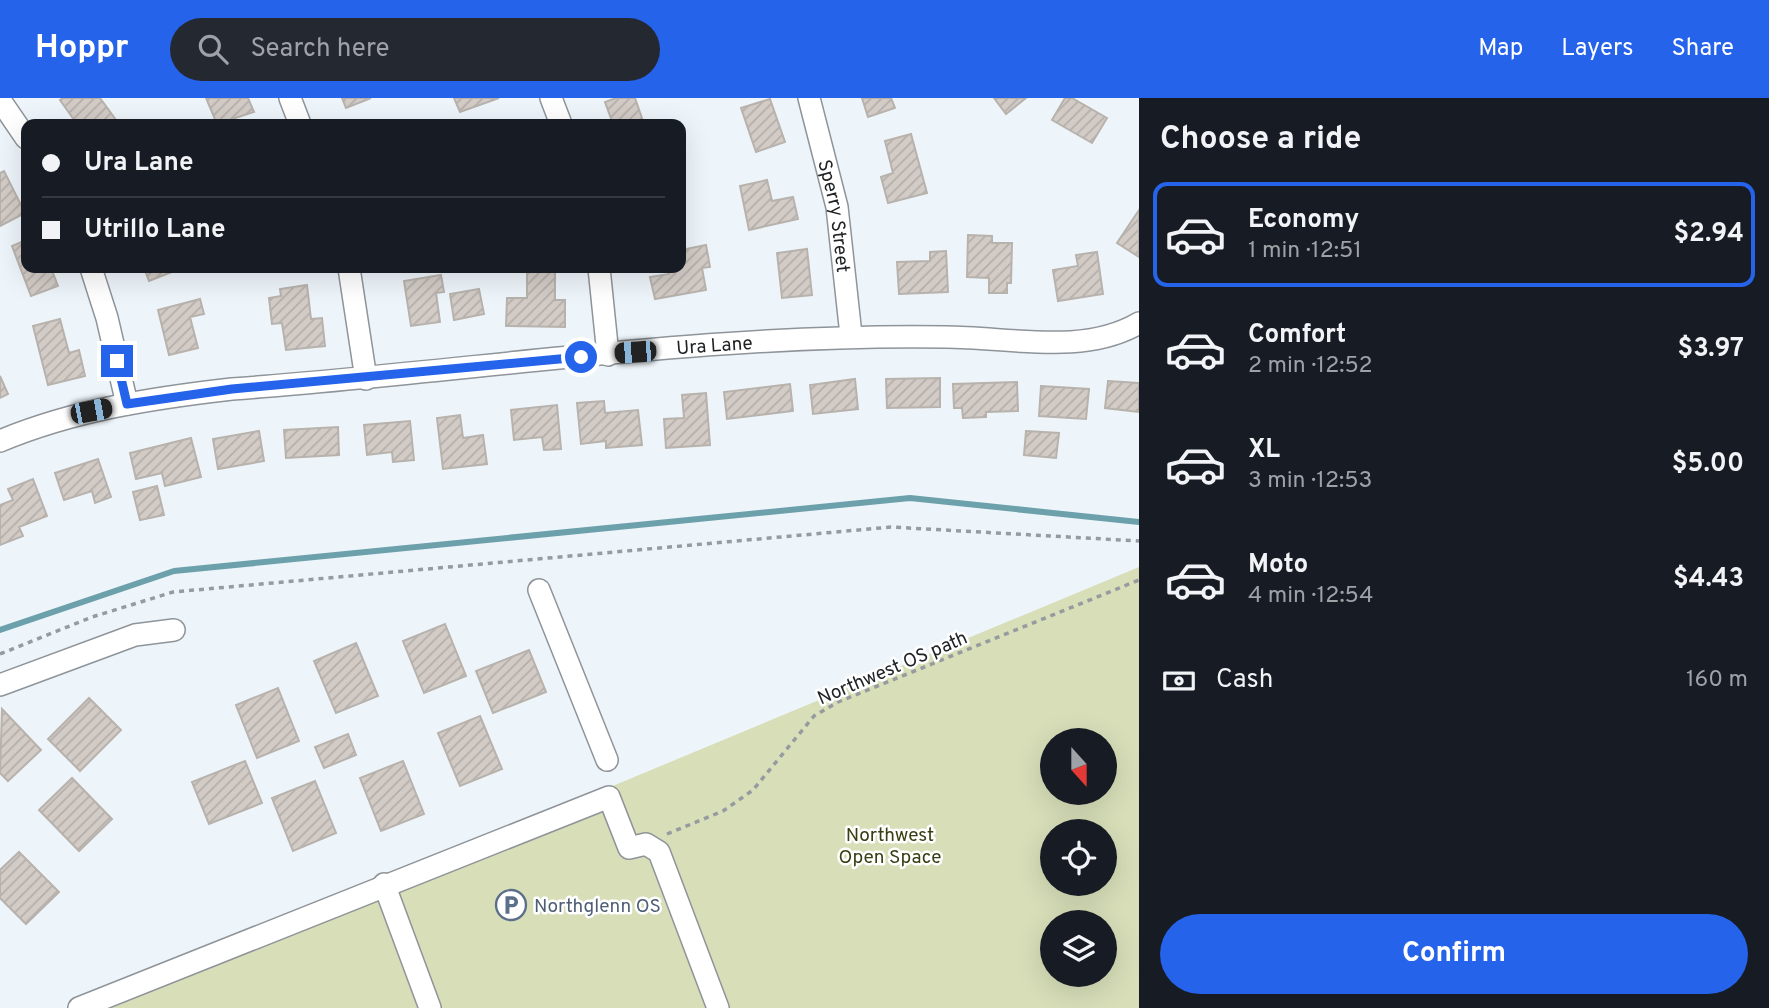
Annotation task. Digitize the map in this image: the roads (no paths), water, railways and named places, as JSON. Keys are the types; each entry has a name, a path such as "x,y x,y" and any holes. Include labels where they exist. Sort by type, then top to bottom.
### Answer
{"street":[{"path":"290,98 298,119"},
{"path":"551,98 559,119"},
{"name":"Sperry Street","path":"809,98 837,207 848,285 851,335"},
{"path":"0,100 21,131"},
{"path":"93,273 107,318 127,404"},
{"path":"350,273 366,379"},
{"path":"600,273 608,355"},
{"name":"Ura Lane","path":"0,441 60,420 127,404 232,389 851,335 1076,342 1115,333 1139,323"},
{"path":"539,590 607,760"},
{"path":"0,685 135,635 174,630"},
{"path":"79,1008 384,884 609,797 629,848 646,844 659,852 718,1008"},
{"path":"384,884 430,1008"}],"waterway":[{"path":"0,630 174,571 910,498 1139,522"}],"place":[{"name":"Northglenn OS","path":"511,905"}],"park label":[{"name":"Northwest Open Space","path":"890,845"}]}
